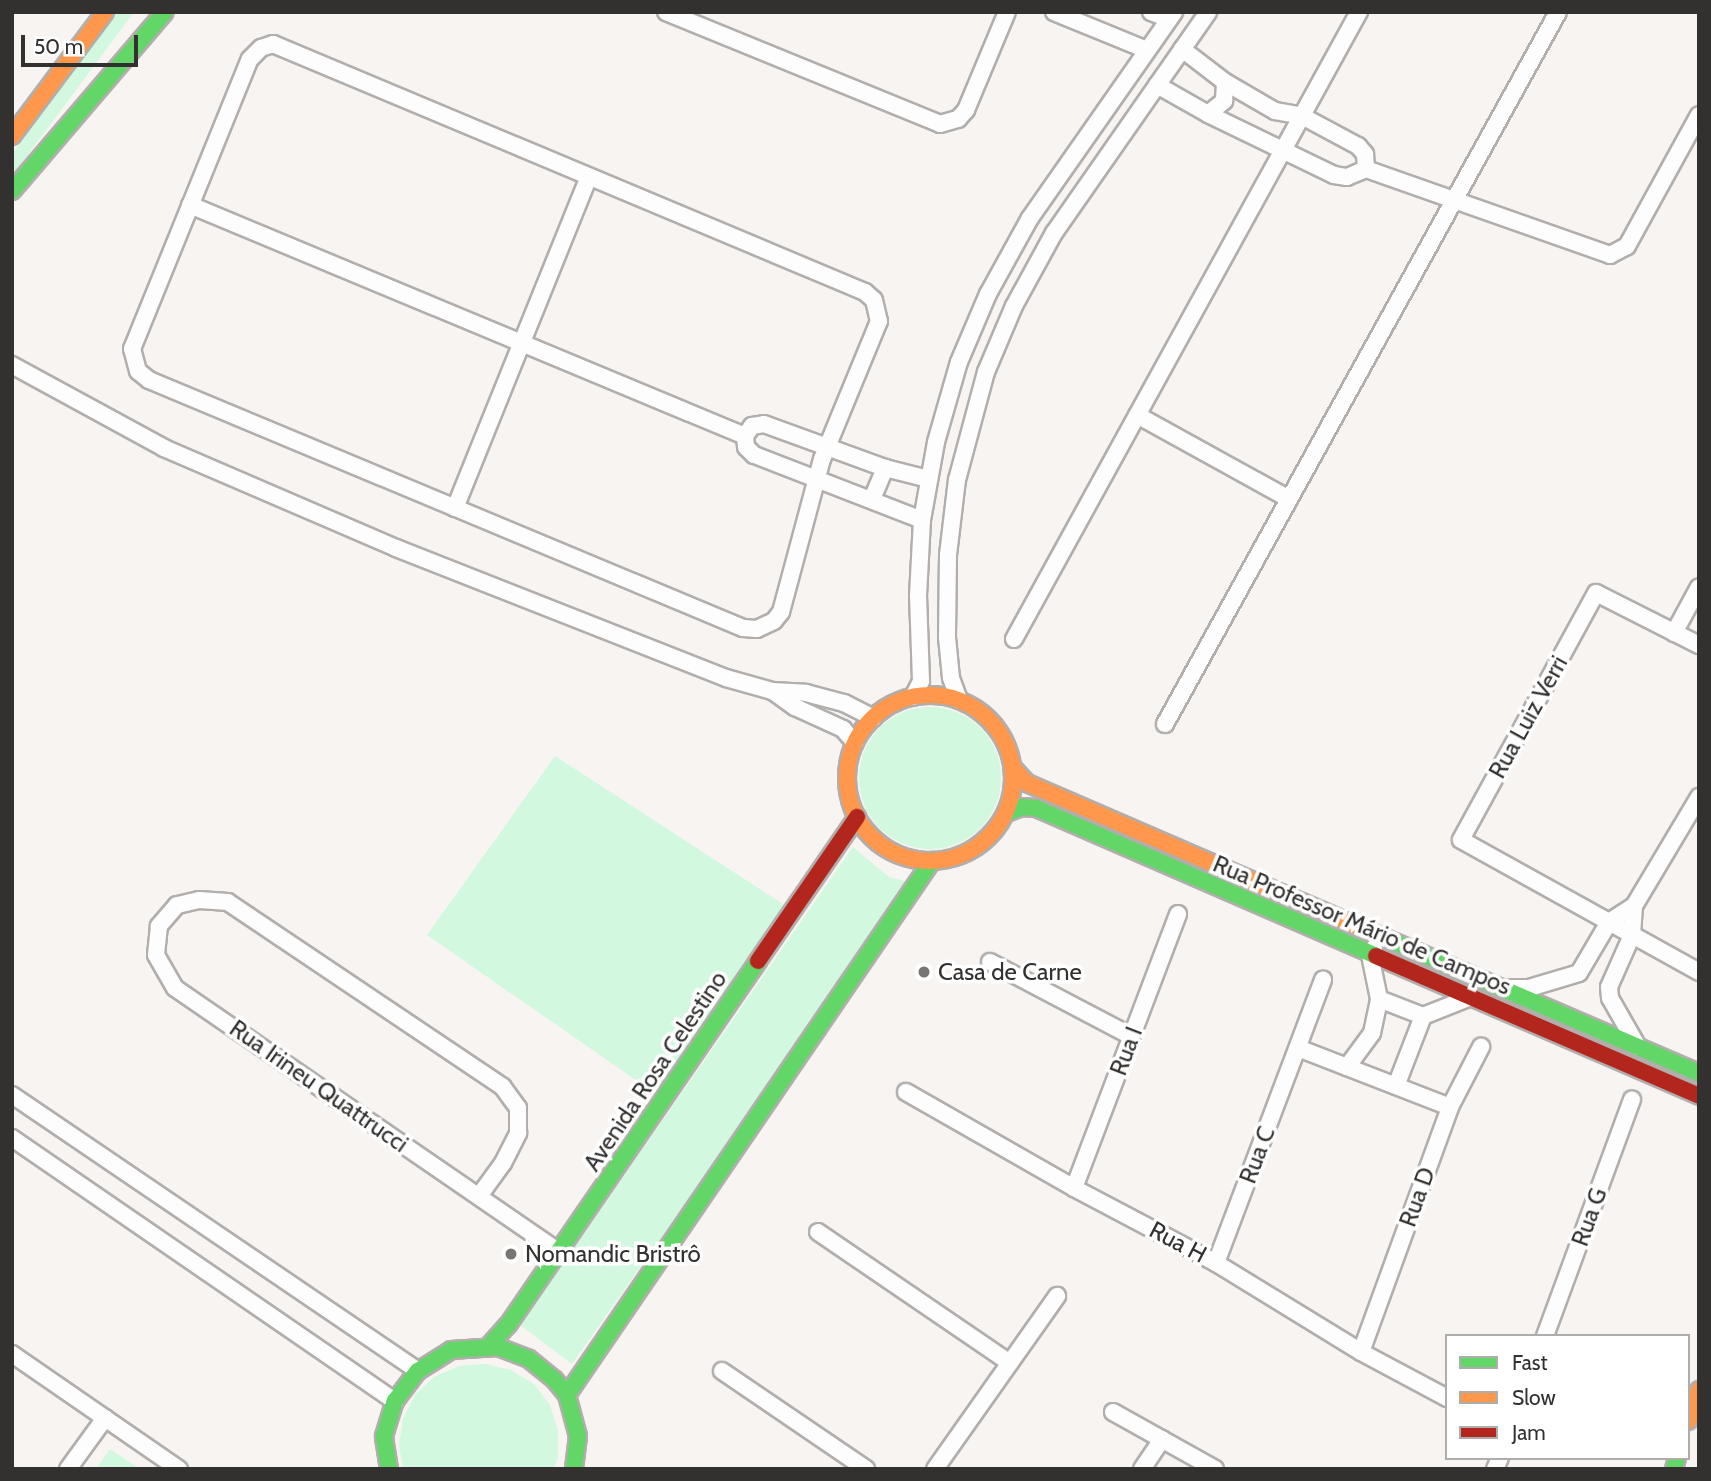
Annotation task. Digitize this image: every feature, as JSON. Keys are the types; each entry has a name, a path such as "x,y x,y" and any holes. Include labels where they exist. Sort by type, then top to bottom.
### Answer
{"main road":[{"path":"12,129 88,12"},
{"path":"12,136 105,12"},
{"path":"12,191 145,12"},
{"path":"12,191 165,12"},
{"path":"929,695 959,700 979,711 996,727 1007,746 1013,768 1012,791 1006,813 993,832 962,855 932,861 909,858 888,849 865,830 857,817 848,788 847,772 855,743 873,718 892,705 913,697 929,695"},
{"name":"Rua Professor Mário de Campos","path":"1013,768 1027,783 1699,1073"},
{"name":"Rua Professor Mário de Campos","path":"1006,813 1022,807 1036,808 1699,1096"},
{"name":"Avenida Rosa Celestino","path":"487,1348 508,1325 559,1252 857,817"},
{"path":"567,1395 932,861"},
{"path":"389,1469 384,1436 395,1401 418,1371 451,1350 498,1347 530,1359 554,1379 567,1395 578,1436 574,1469"},
{"path":"1690,1415 1699,1390"}],"street":[{"path":"666,12 940,124 958,119 966,110 1007,12"},
{"path":"1054,12 1084,18 1147,50"},
{"path":"913,697 921,681 918,596 922,520 928,479 948,398 988,294 1054,183 1171,16 1151,12"},
{"path":"959,700 951,678 947,637 947,555 957,480 975,405 1014,306 1033,269 1077,198 1208,12"},
{"path":"1014,639 1359,12"},
{"path":"1165,724 1559,12"},
{"path":"273,44 589,177 864,292 874,300 879,321 827,446 781,612 769,625 757,629 743,628 149,380 138,371 132,349 250,59 261,48 273,44"},
{"path":"1182,49 1225,82 1275,111 1301,116 1362,149 1367,159 1366,169"},
{"path":"1208,114 1224,101 1225,82"},
{"path":"1157,85 1208,114 1340,177 1354,176 1366,169"},
{"path":"1366,169 1603,255 1617,254 1627,246 1699,116"},
{"path":"455,508 589,177"},
{"path":"1054,183 1077,198"},
{"path":"190,205 745,436"},
{"path":"12,365 164,448 396,548 726,678 772,691 806,693 831,700 873,718"},
{"path":"948,398 975,405"},
{"path":"1137,415 1289,499"},
{"path":"922,520 754,455 746,447 745,436 752,426 764,424 885,468 928,479"},
{"path":"872,499 885,468"},
{"path":"1699,587 1674,633 1699,645"},
{"name":"Rua Luiz Verri","path":"1609,922 1461,840 1596,593 1674,633"},
{"path":"772,691 795,707 843,729 855,743"},
{"path":"1502,988 1529,988 1579,973 1609,922 1634,906 1699,797"},
{"name":"Rua Irineu Quattrucci","path":"479,1196 503,1163 518,1133 518,1108 503,1087 228,902 199,900 177,905 159,926 156,955 175,988 559,1252"},
{"path":"1634,906 1632,935 1616,964 1609,992 1638,1047"},
{"name":"Rua I","path":"1074,1188 1178,914"},
{"path":"1609,922 1699,972"},
{"path":"1347,1067 1372,1033 1379,999 1370,955 1381,936"},
{"path":"990,962 1131,1036"},
{"name":"Rua C","path":"1216,1263 1323,980"},
{"path":"1379,999 1423,1016 1471,997"},
{"path":"1396,1086 1423,1016"},
{"name":"Rua D","path":"1361,1352 1450,1107 1481,1046"},
{"path":"1298,1048 1450,1107"},
{"name":"Rua H","path":"906,1092 1074,1188 1216,1263 1361,1352 1445,1397"},
{"path":"12,1095 418,1371"},
{"name":"Rua G","path":"1546,1334 1632,1099"},
{"path":"12,1138 395,1401"},
{"path":"818,1232 1010,1363"},
{"path":"935,1469 1057,1296"},
{"path":"12,1354 179,1469"},
{"path":"722,1371 866,1469"},
{"path":"1113,1412 1215,1469"},
{"path":"68,1469 104,1418"},
{"path":"1142,1469 1161,1439"}],"green space":[{"path":"117,12 134,12 12,176 12,154"},
{"path":"930,707 957,712 980,728 996,751 1001,778 996,805 980,828 957,844 930,849 903,844 880,828 864,805 859,778 864,751 880,728 903,712"},
{"path":"555,756 786,906 656,1094 427,935"},
{"path":"853,847 889,877 912,883 572,1364 520,1325"},
{"path":"485,1364 511,1370 534,1384 550,1405 558,1431 558,1457 554,1469 403,1469 399,1445 403,1419 415,1395 434,1377 459,1366"},
{"path":"110,1449 140,1469 96,1469"}],"traffic: fast":[{"path":"12,191 165,12"},
{"path":"1006,813 1022,807 1036,808 1376,956"},
{"path":"567,1395 932,861"},
{"path":"1390,940 1699,1073"},
{"path":"487,1348 508,1325 758,961"},
{"path":"389,1469 384,1436 395,1401 418,1371 451,1350 498,1347 529,1359 554,1379 567,1395 578,1436 574,1469"},
{"path":"1674,1469 1676,1460"}],"traffic: slow":[{"path":"12,136 105,12"},
{"path":"930,695 962,702 989,719 1006,746 1013,778 1006,810 989,837 962,854 930,861 898,854 871,837 854,810 847,778 854,746 871,719 898,702 930,695"},
{"path":"1013,768 1027,783 1390,940"},
{"path":"1690,1415 1699,1390"}],"traffic: jam":[{"path":"758,961 857,817"},
{"path":"1376,956 1699,1096"}],"place":[{"name":"Casa de Carne","path":"924,972"},
{"name":"Nomandic Bristrô","path":"511,1254"}]}
